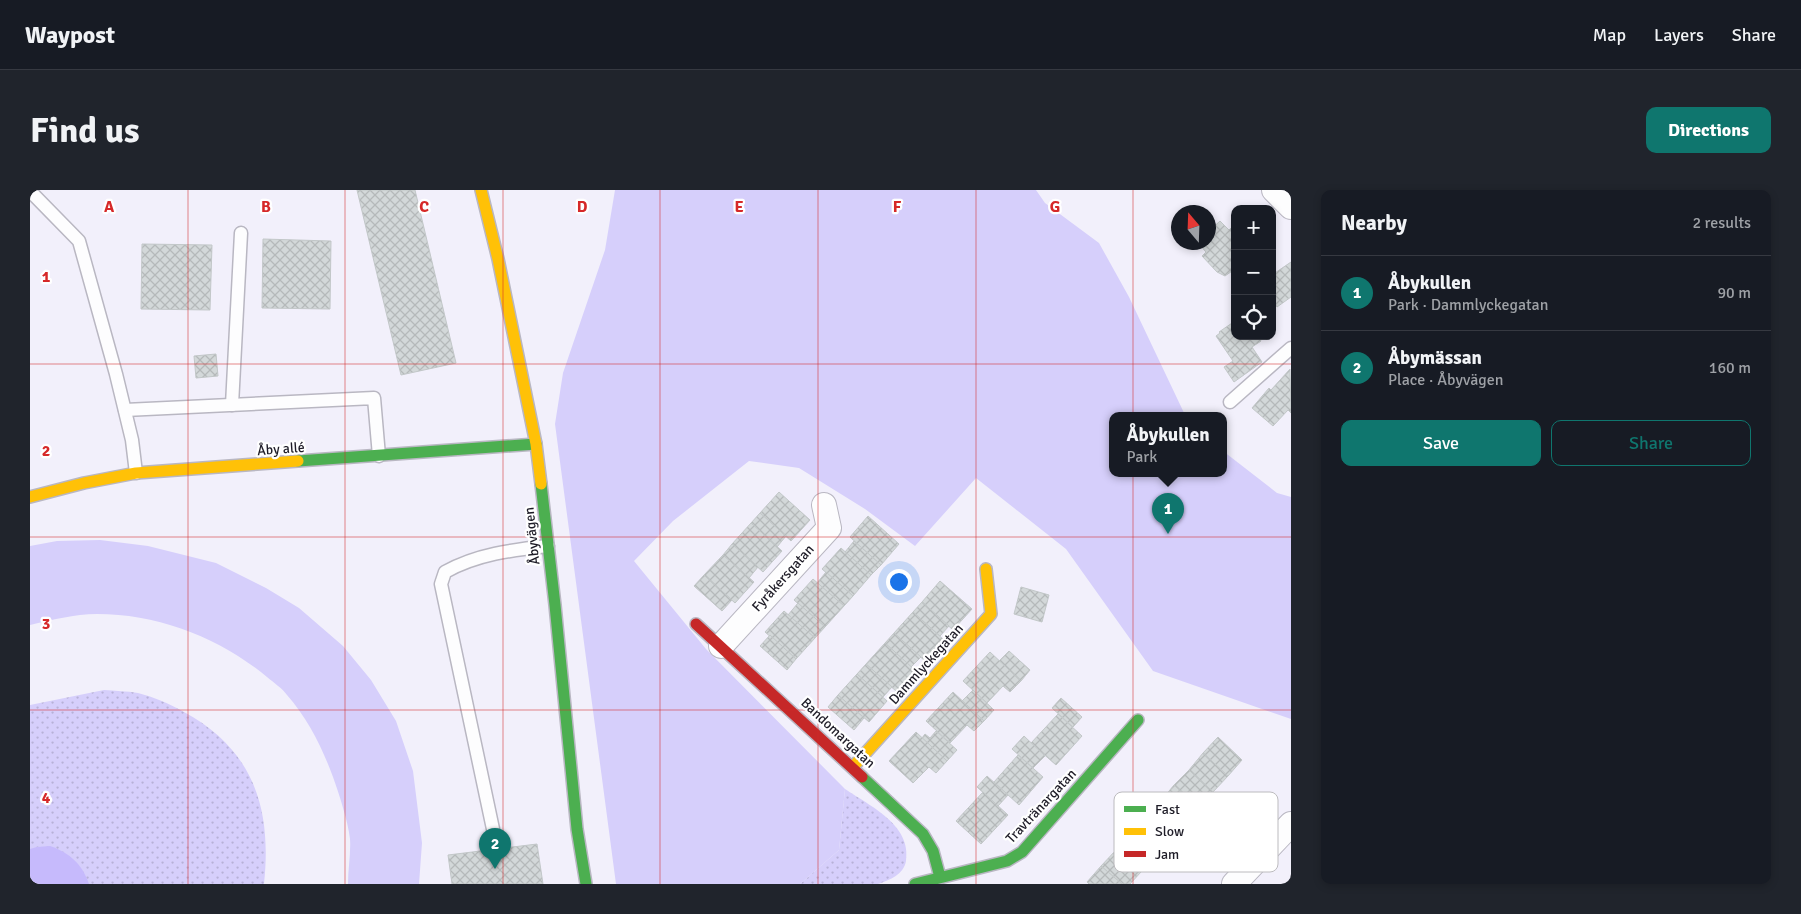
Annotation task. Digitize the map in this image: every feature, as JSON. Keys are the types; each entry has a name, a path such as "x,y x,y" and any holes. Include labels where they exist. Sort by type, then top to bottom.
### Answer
{"street":[{"name":"Åbyvägen","path":"481,190 498,259 536,444 577,829 586,884"},
{"path":"1274,190 1291,207"},
{"name":"Åby allé","path":"30,497 84,482 136,473 536,444"},
{"name":"Fyråkersgatan","path":"722,646 829,528 824,505"},
{"name":"Dammlyckegatan","path":"853,767 991,614 986,569"},
{"name":"Bandomargatan","path":"696,624 918,828 929,842 935,856 940,877"},
{"name":"Travtränargatan","path":"914,884 1007,861 1022,852 1138,720"},
{"path":"1278,838 1291,824"},
{"path":"1234,884 1245,872"}],"lane":[{"path":"31,192 79,241 125,410 132,440 136,473"},
{"path":"232,405 241,233"},
{"path":"1230,402 1291,348"},
{"path":"125,410 374,398 379,456"},
{"path":"493,829 441,584 445,572 457,565 513,550 548,546"}],"shaded area":[{"path":"615,190 1036,190 1045,203 1099,243 1129,297 1184,412 1109,412 1109,477 1227,477 1227,454 1277,493 1291,497 1291,719 1153,671 1066,549 976,478 915,546 865,509 799,468 749,461 673,521 634,561 706,649 845,789 839,850 800,884 616,884 555,424 563,373 605,250"},
{"path":"100,540 148,546 216,563 266,588 299,608 343,646 371,680 396,721 413,771 422,843 419,884 348,884 349,832 338,791 324,755 314,734 295,704 285,692 249,663 209,640 188,631 143,618 88,614 30,625 30,546 57,541"},
{"path":"104,690 138,693 168,704 208,727 227,744 242,763 253,784 261,807 265,831 264,884 30,884 30,705"},
{"path":"845,789 877,810 896,827 903,837 906,848 905,866 896,876 878,884 800,884 839,850"},
{"path":"50,846 64,852 74,860 83,871 89,884 30,884 30,849"}],"building":[{"path":"357,190 415,190 456,363 401,375"},
{"path":"1220,221 1229,230 1231,228 1231,272 1225,276 1217,272 1202,256 1206,252 1204,250 1216,250 1216,225"},
{"path":"263,239 331,241 330,309 262,308"},
{"path":"142,244 212,245 210,310 141,309"},
{"path":"1291,262 1291,297 1277,307 1276,306 1276,272"},
{"path":"1231,324 1231,340 1260,340 1252,347 1262,362 1234,382 1224,367 1233,361 1216,336"},
{"path":"216,354 218,376 196,378 194,356"},
{"path":"1290,369 1291,413 1288,410 1273,426 1252,408 1269,388 1271,390"},
{"path":"779,492 810,520 791,541 760,513"},
{"path":"760,513 786,536 777,547 751,523"},
{"path":"868,516 899,544 881,565 850,537"},
{"path":"751,523 782,551 763,572 732,544"},
{"path":"854,541 881,565 871,575 845,552"},
{"path":"732,544 758,567 749,578 723,555"},
{"path":"841,548 871,575 853,596 822,569"},
{"path":"723,555 754,582 735,603 704,575"},
{"path":"826,572 853,596 844,606 817,583"},
{"path":"704,575 732,600 722,611 694,586"},
{"path":"813,579 844,606 825,627 794,600"},
{"path":"940,581 972,609 953,630 922,602"},
{"path":"1021,587 1049,595 1042,622 1014,614"},
{"path":"922,602 949,626 940,636 913,612"},
{"path":"798,603 825,627 815,638 788,615"},
{"path":"784,611 815,638 796,659 765,632"},
{"path":"913,612 944,640 925,661 894,633"},
{"path":"894,633 921,657 911,667 885,643"},
{"path":"770,635 796,659 787,670 760,646"},
{"path":"885,643 916,671 897,692 866,664"},
{"path":"1009,651 1030,670 1021,681 999,661"},
{"path":"990,652 1021,681 1010,692 1003,686 987,703 963,681"},
{"path":"866,664 892,687 883,697 857,674"},
{"path":"857,674 887,701 869,722 838,695"},
{"path":"973,690 994,710 984,721 962,701"},
{"path":"953,692 984,721 974,731 967,725 950,743 926,721"},
{"path":"838,695 864,718 854,730 828,707"},
{"path":"1061,698 1082,717 1073,727 1052,708"},
{"path":"1058,714 1082,736 1056,765 1031,743"},
{"path":"936,731 957,750 947,761 922,738 925,734 930,738"},
{"path":"916,732 947,761 936,773 929,767 913,783 889,761"},
{"path":"1024,736 1045,756 1033,768 1012,749"},
{"path":"1218,737 1242,760 1228,776 1203,753"},
{"path":"1203,753 1228,776 1213,792 1189,770"},
{"path":"1018,755 1043,777 1019,805 994,782"},
{"path":"1189,770 1213,792 1182,792 1174,785"},
{"path":"987,776 1008,795 998,806 977,787"},
{"path":"1174,785 1182,792 1168,792"},
{"path":"983,792 1008,815 981,844 956,821"},
{"path":"537,844 543,884 452,884 448,855"},
{"path":"1114,852 1114,872 1141,872 1130,884 1122,884 1101,866"},
{"path":"1101,866 1122,884 1089,884 1087,882"}],"traffic: fast":[{"path":"298,461 536,444"},
{"path":"541,484 577,829 586,884"},
{"path":"915,884 1007,861 1022,852 1138,720"},
{"path":"862,777 923,834 933,851 940,877"}],"traffic: slow":[{"path":"481,190 498,259 536,444 541,484"},
{"path":"30,497 84,483 136,473 298,461"},
{"path":"853,767 991,614 986,569"}],"traffic: jam":[{"path":"696,624 862,777"}],"place":[{"name":"Åbykullen","path":"1168,534"},
{"name":"Åbymässan","path":"495,869"}]}
